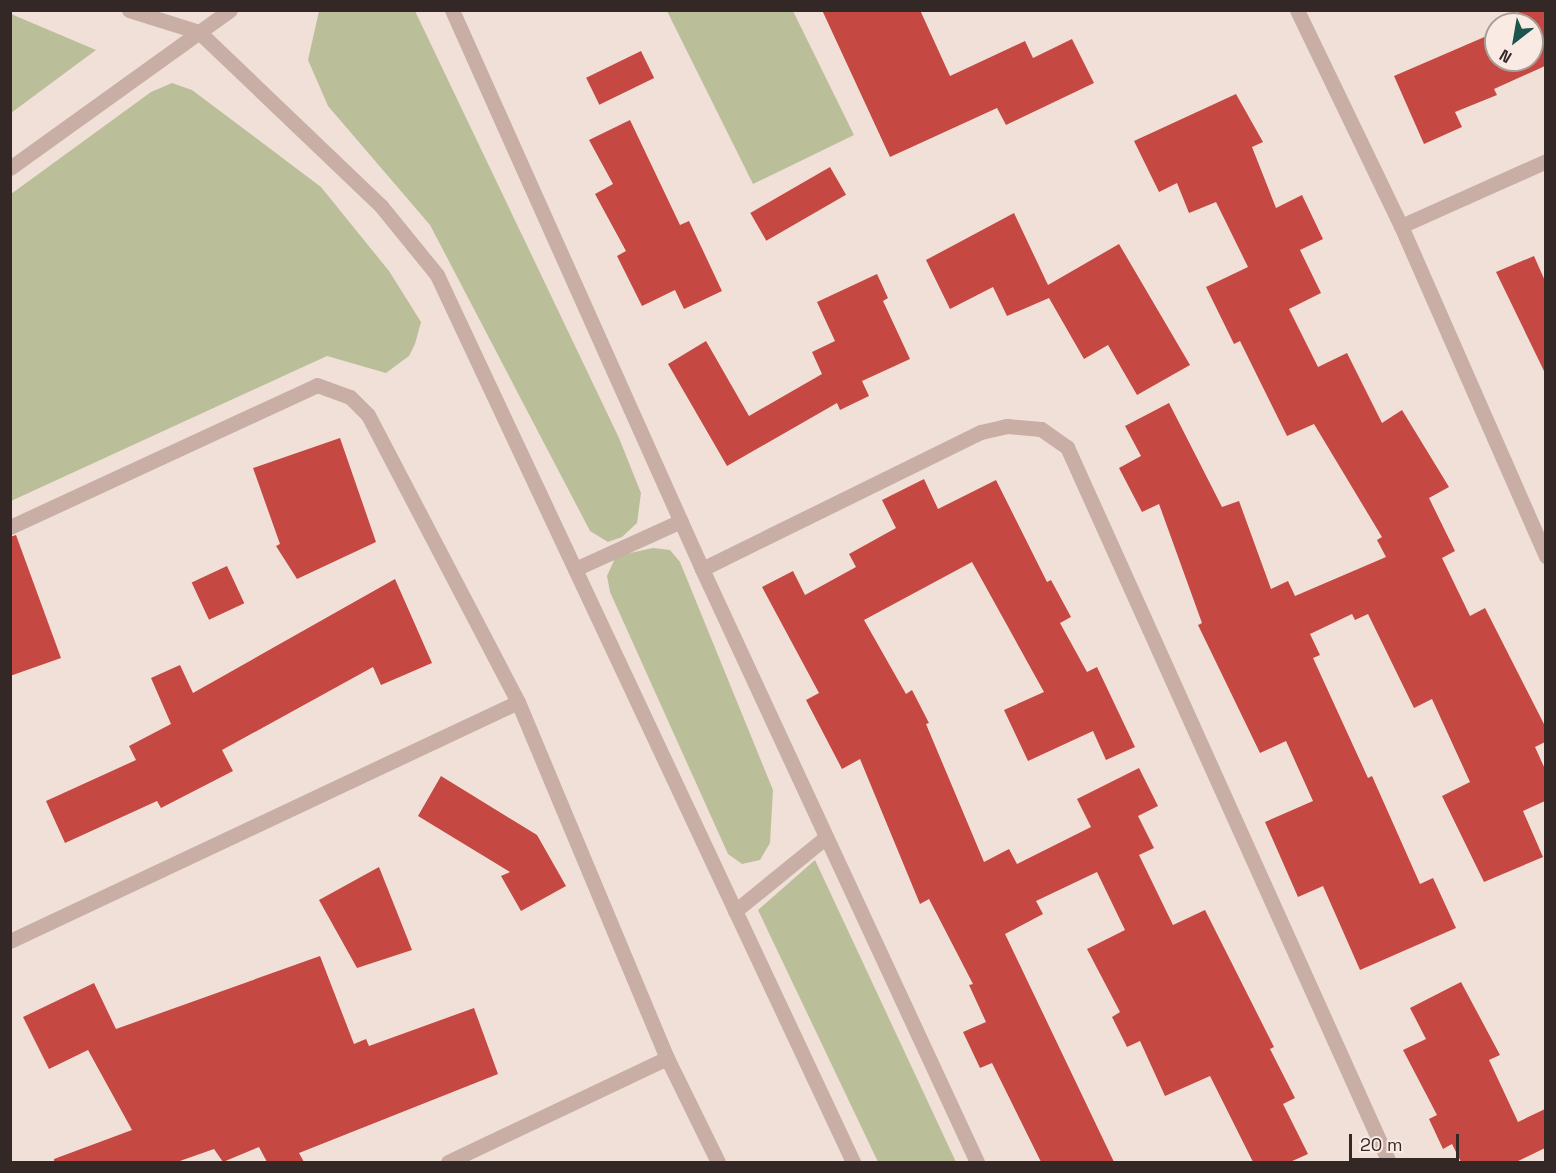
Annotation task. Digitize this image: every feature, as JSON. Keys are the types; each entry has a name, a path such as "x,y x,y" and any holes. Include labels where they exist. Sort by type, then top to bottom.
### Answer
{"street":[{"path":"129,10 199,32 381,206 437,275 853,1162"},
{"path":"10,168 230,10"},
{"path":"452,10 702,570 977,1162"},
{"path":"1297,10 1401,226 1545,557"},
{"path":"1401,226 1545,161"},
{"path":"10,527 317,385 333,388 350,397 368,415 518,702 667,1059 718,1162"},
{"path":"702,570 981,432 1008,426 1041,429 1067,447 1389,1162"},
{"path":"574,569 681,521"},
{"path":"10,941 518,702"},
{"path":"735,911 826,837"},
{"path":"448,1162 667,1059"}],"green space":[{"path":"319,11 415,11 619,438 641,493 637,523 622,537 608,542 590,531 430,225 328,106 308,60"},
{"path":"667,11 793,11 854,135 753,184"},
{"path":"11,14 96,50 10,113"},
{"path":"172,83 192,90 321,187 389,271 421,322 415,344 409,356 386,373 327,356 11,501 11,194 151,92"},
{"path":"653,548 670,550 680,562 773,790 770,843 760,860 742,864 728,854 610,592 607,576 616,556"},
{"path":"815,860 956,1162 878,1162 758,910"}],"building":[{"path":"822,10 920,10 950,76 1025,41 1033,58 1072,39 1094,83 1006,125 997,108 890,157"},
{"path":"1545,10 1545,66 1544,12 1520,12"},
{"path":"1484,37 1484,72 1532,72 1494,89 1497,95 1455,112 1462,127 1424,144 1394,76"},
{"path":"641,51 654,78 599,105 586,78"},
{"path":"1236,94 1263,142 1252,147 1276,208 1302,195 1323,239 1300,250 1321,293 1289,309 1318,367 1347,353 1382,423 1402,410 1449,487 1429,498 1455,551 1442,558 1470,616 1485,608 1545,726 1545,742 1535,747 1545,769 1545,801 1523,811 1543,857 1484,882 1442,796 1470,782 1432,699 1414,708 1368,614 1355,620 1352,614 1310,634 1320,655 1313,658 1368,778 1372,776 1420,884 1433,878 1456,928 1360,970 1323,886 1298,897 1265,822 1313,801 1286,741 1260,753 1198,625 1202,623 1159,504 1142,512 1119,468 1141,456 1125,426 1169,403 1222,507 1239,501 1271,589 1288,581 1295,596 1386,557 1377,540 1382,537 1314,424 1287,436 1240,341 1234,344 1206,287 1248,267 1216,202 1189,213 1177,183 1159,192 1134,141"},
{"path":"630,120 680,225 689,221 722,291 684,309 675,290 642,306 617,256 626,251 595,194 613,184 589,140"},
{"path":"830,167 846,195 766,241 750,213"},
{"path":"1014,213 1048,285 1119,244 1190,365 1137,395 1108,345 1084,359 1049,298 1007,316 993,287 950,309 926,260"},
{"path":"1534,256 1545,281 1545,373 1496,272"},
{"path":"877,274 888,298 883,301 910,359 862,381 869,396 840,410 837,403 727,466 668,364 706,341 749,416 822,374 812,352 835,341 817,302"},
{"path":"340,438 376,542 297,579 276,546 280,544 253,468"},
{"path":"924,479 938,509 996,480 1047,582 1051,580 1071,617 1060,623 1087,672 1097,667 1135,747 1106,760 1093,731 1028,761 1004,710 1044,692 972,562 864,620 906,694 912,690 929,723 926,724 984,862 1009,849 1017,864 1091,827 1077,799 1139,768 1158,806 1138,816 1154,848 1139,855 1173,925 1205,910 1274,1047 1270,1049 1295,1098 1283,1104 1308,1154 1290,1162 1253,1162 1210,1076 1165,1096 1140,1041 1127,1047 1112,1017 1120,1012 1087,949 1125,930 1097,872 1036,901 1043,914 1005,934 1114,1162 1041,1162 992,1063 980,1068 963,1032 986,1022 969,985 973,984 929,899 920,904 860,759 842,769 806,700 819,693 762,587 793,571 805,595 856,567 849,554 896,528 882,500"},
{"path":"16,535 61,658 10,676 10,537"},
{"path":"227,566 244,603 209,620 192,582"},
{"path":"395,579 432,663 381,685 373,667 222,750 233,771 161,808 157,801 65,843 46,801 136,760 129,746 171,724 151,678 180,665 193,693"},
{"path":"441,776 537,835 566,886 521,911 501,876 510,872 418,816"},
{"path":"379,867 412,950 357,968 319,900"},
{"path":"320,956 354,1044 366,1039 369,1046 474,1008 498,1074 299,1153 304,1162 267,1162 259,1147 223,1162 214,1149 177,1162 54,1162 54,1159 132,1130 88,1050 49,1069 23,1017 94,983 116,1029"},
{"path":"1461,982 1500,1055 1489,1060 1518,1122 1545,1109 1545,1148 1516,1162 1461,1162 1452,1144 1443,1149 1429,1119 1437,1115 1403,1050 1426,1039 1410,1008"}]}
